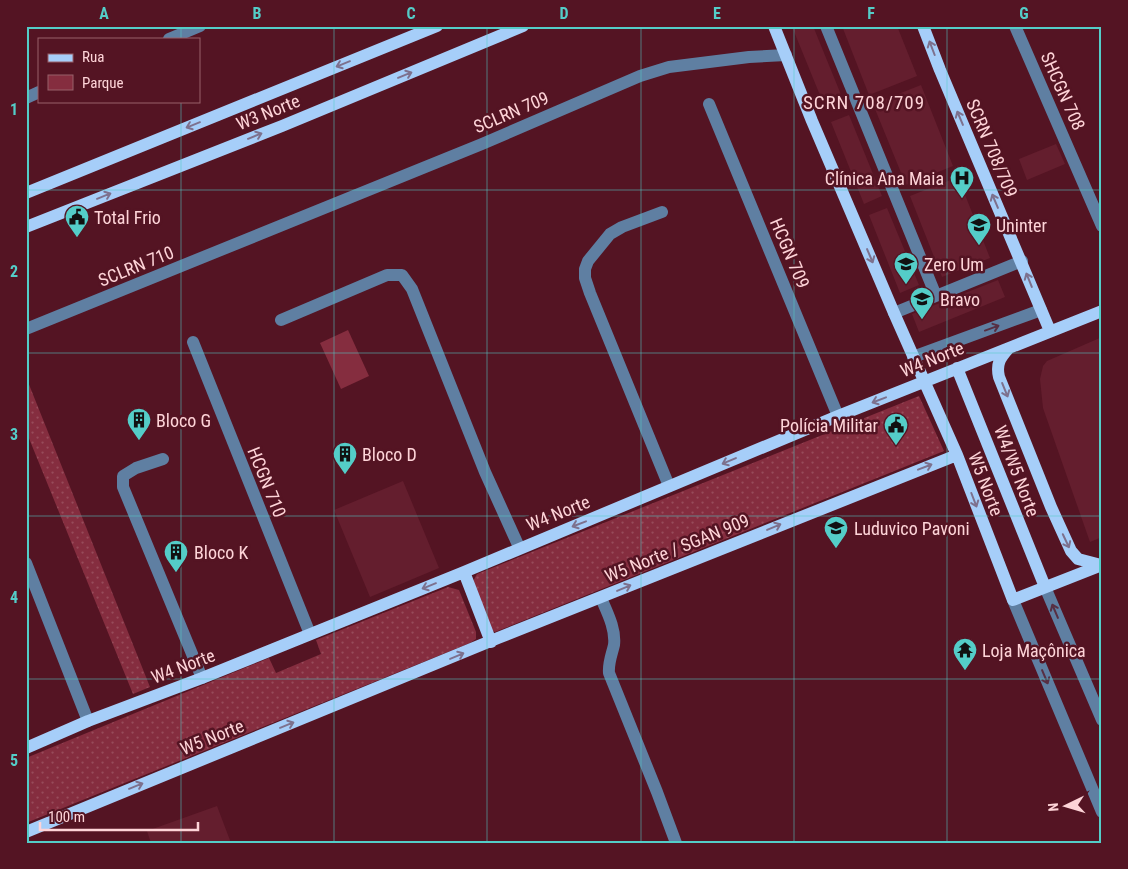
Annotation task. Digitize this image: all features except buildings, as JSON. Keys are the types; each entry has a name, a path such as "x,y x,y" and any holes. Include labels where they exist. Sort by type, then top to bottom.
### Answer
{"main road":[{"name":"W3 Norte","path":"26,193 437,26"},
{"name":"W3 Norte","path":"26,227 282,126 522,26"},
{"path":"775,26 924,381"},
{"name":"SCRN 708/709","path":"923,26 1050,331"},
{"name":"W4 Norte","path":"26,748 88,721 202,678 464,572 924,381 1102,311"},
{"path":"1010,347 1000,359 999,376 1051,507 1071,551 1078,559 1101,565"},
{"name":"W4/W5 Norte","path":"957,368 1045,587"},
{"name":"W5 Norte","path":"924,381 957,454 1013,600"},
{"name":"W5 Norte / SGAN 909","path":"412,675 647,578 957,454"},
{"path":"1013,600 1101,565"},
{"path":"464,572 491,642"},
{"name":"W5 Norte","path":"26,832 412,675"}],"street":[{"path":"171,38 200,26"},
{"path":"826,26 936,296"},
{"name":"SHCGN 708","path":"1015,26 1102,226"},
{"name":"SCLRN 709","path":"258,236 658,70 749,57 786,55"},
{"path":"26,98 38,92"},
{"name":"HCGN 709","path":"709,104 838,416"},
{"path":"662,212 622,227 610,234 588,261 585,269 585,278 669,486"},
{"name":"SCLRN 710","path":"26,329 258,236"},
{"path":"894,313 1022,261"},
{"path":"281,320 387,275 402,275 412,289 485,472 520,548"},
{"path":"913,357 1041,310"},
{"name":"HCGN 710","path":"193,342 310,634"},
{"path":"163,459 128,472 123,476 123,487 202,678"},
{"path":"26,563 88,721"},
{"path":"1045,587 1102,720"},
{"path":"601,598 614,634 609,672 658,792 676,843"},
{"path":"1013,600 1102,812"}],"shaded area":[{"path":"801,26 813,26 844,102 826,110 793,29"},
{"path":"842,26 897,26 917,76 869,95"},
{"path":"921,85 953,166 906,185 873,104"},
{"path":"849,115 882,196 864,204 831,122"},
{"path":"1056,144 1065,164 1027,180 1019,159"},
{"path":"958,177 990,258 942,277 910,196"},
{"path":"887,208 919,285 900,293 869,215"},
{"path":"998,280 1005,297 919,332 912,314"},
{"path":"1102,337 1102,537 1090,542 1043,408 1040,379 1043,366 1047,361"},
{"path":"403,481 439,568 370,597 334,510"},
{"path":"217,806 231,843 151,843 147,831"}],"green space":[{"path":"348,330 369,376 341,389 320,343"},
{"path":"26,377 150,687 133,694 26,431"},
{"path":"919,396 944,451 495,632 491,630 472,583 477,574"},
{"path":"448,587 459,590 476,632 476,639 470,643 26,823 26,758 269,658 276,673 321,654 316,640"}],"place":[{"name":"Clínica Ana Maia","path":"962,199"},
{"name":"Total Frio","path":"77,238"},
{"name":"Uninter","path":"979,246"},
{"name":"Zero Um","path":"906,285"},
{"name":"Bravo","path":"922,320"},
{"name":"Bloco G","path":"139,441"},
{"name":"Polícia Militar","path":"896,446"},
{"name":"Bloco D","path":"345,475"},
{"name":"Luduvico Pavoni","path":"836,549"},
{"name":"Bloco K","path":"176,573"},
{"name":"Loja Maçônica","path":"965,671"}],"district":[{"name":"SCRN 708/709","path":"864,102"}]}
